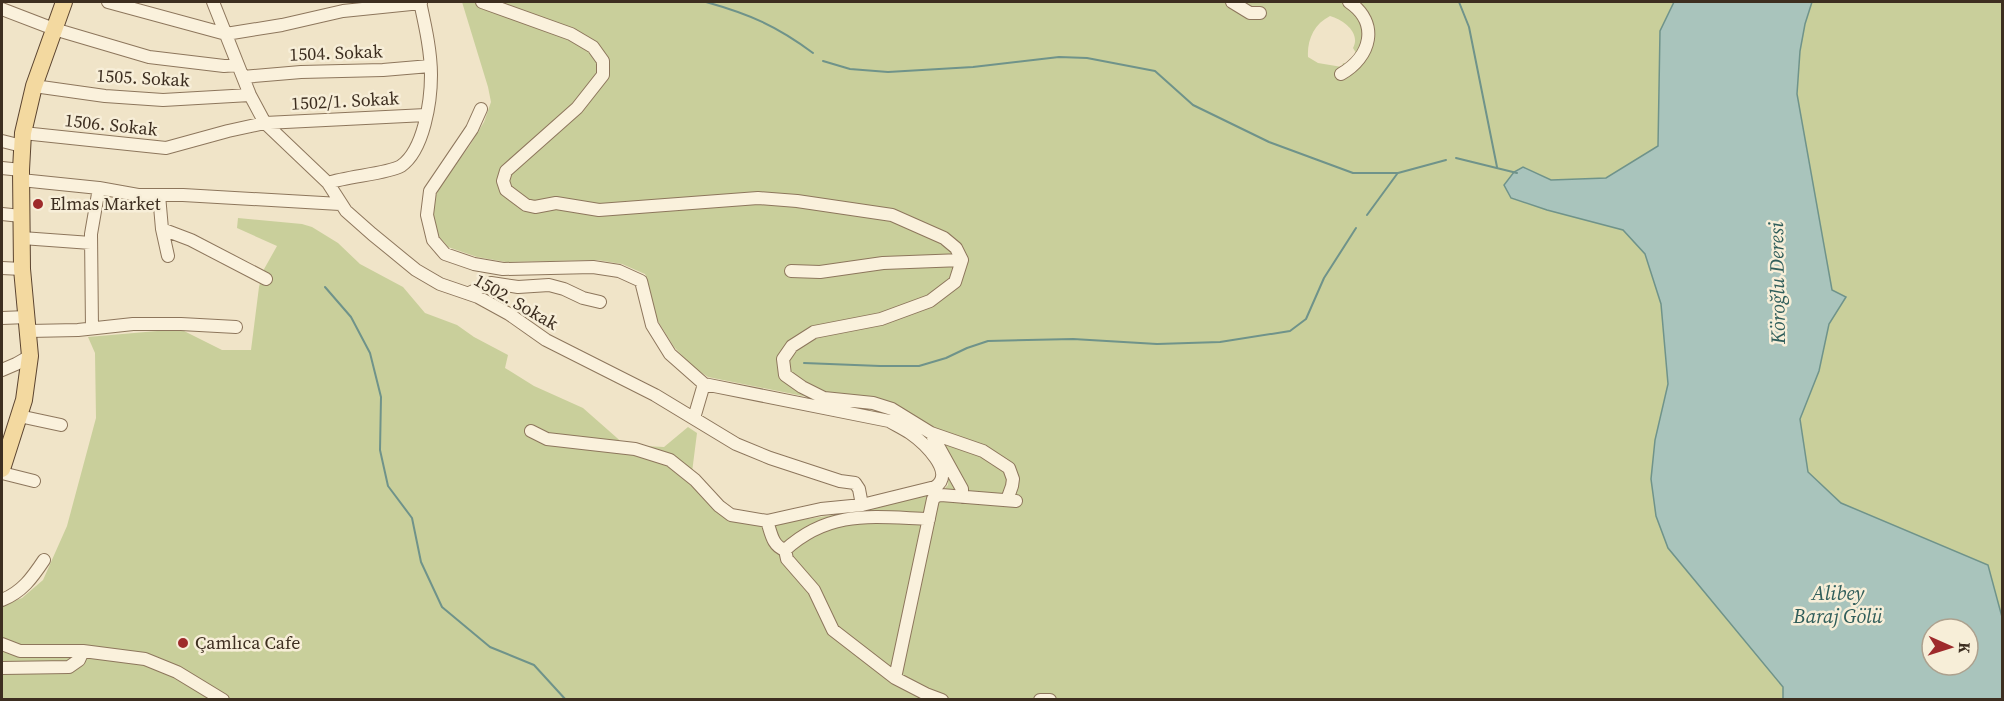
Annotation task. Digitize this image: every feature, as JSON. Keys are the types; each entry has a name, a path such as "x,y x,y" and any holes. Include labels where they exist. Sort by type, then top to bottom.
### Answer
{"main road":[{"path":"2,471 4,451 19,416 28,382 30,356 22,269 22,140 34,86 64,2"}],"street":[{"path":"108,2 226,34 282,25 343,11 420,2 431,77 426,115 419,142 402,165 328,183"},
{"name":"1502. Sokak","path":"213,2 250,95 265,123 328,183 340,204 416,270 440,284 469,293 509,314 546,340 655,395 736,444 840,482 855,483 859,489 862,505"},
{"path":"482,2 571,34 593,48 603,61 603,75 577,108 506,171 502,181 506,190 526,205 535,207 556,203 599,210 758,198 797,201 892,215 944,238 956,248 962,260 955,282 930,301 881,319 814,332 792,346 783,359 785,375 802,387 824,398 873,403 892,409 931,433 983,451 1009,468 1013,479 1011,501 962,496 937,496 933,499 895,678"},
{"path":"1232,2 1250,13 1260,13"},
{"path":"1341,74 1359,62 1368,41 1366,22 1362,14 1349,2"},
{"name":"1504. Sokak","path":"5,10 54,29 149,57 225,66 240,71 383,70 430,66"},
{"name":"1505. Sokak","path":"34,86 105,96 163,100 250,95"},
{"path":"481,109 472,129 430,191 427,215 433,240 445,254 474,264 503,269 593,267 619,271 641,281 645,289 652,325 670,354 704,384 888,421 910,433 933,453 941,465 943,478 941,483 935,487 862,505 821,509 767,521 731,515 719,506 695,480 669,460 634,449 548,439 531,430"},
{"name":"1502/1. Sokak","path":"265,123 426,115"},
{"name":"1506. Sokak","path":"2,141 22,140 166,148 265,123"},
{"path":"2,168 21,175 138,195 340,204"},
{"path":"92,328 91,243 99,188"},
{"path":"159,195 162,229 168,256"},
{"path":"2,214 21,216"},
{"path":"162,229 191,240 266,279"},
{"path":"22,238 91,243"},
{"path":"791,271 820,272 883,263 962,260"},
{"path":"2,268 22,269"},
{"path":"469,293 491,283 503,269"},
{"path":"491,283 518,287 549,285 600,302"},
{"path":"2,318 28,324 92,328 133,324 236,327"},
{"path":"2,370 30,356"},
{"path":"694,418 704,384"},
{"path":"19,416 61,425"},
{"path":"931,433 962,489 962,496"},
{"path":"2,471 34,481"},
{"path":"785,549 799,537 822,524 857,517 930,519"},
{"path":"767,521 774,542 779,548 785,549"},
{"path":"785,549 787,559 814,590 833,630 895,678 926,694 942,699"},
{"path":"2,600 15,595 44,560"},
{"path":"2,644 20,651 82,651 145,658 177,672 223,699"},
{"path":"2,668 69,667 79,660 82,651"},
{"path":"1040,699 1050,699"}],"green space":[{"path":"462,2 1674,2 1660,31 1658,146 1606,178 1551,180 1523,167 1504,185 1511,198 1623,230 1645,254 1661,304 1668,384 1655,440 1783,687 1783,699 2,700 2,606 22,598 43,580 67,526 96,418 95,353 88,337 180,329 222,350 251,350 263,271 277,246 237,228 238,218 312,227 338,243 360,264 403,287 425,313 457,325 508,355 505,368 534,386 583,408 625,445 664,447 688,427 697,433 691,480 728,518 763,526 864,510 941,492 948,485 948,473 939,451 922,434 892,414 708,377 693,367 674,347 656,318 645,274 622,264 597,260 506,262 477,257 448,247 436,233 430,208 441,185 484,122 491,102","holes":["1330,16 1346,24 1355,37 1353,48 1356,53 1346,64 1343,63 1342,67 1318,63 1308,57 1310,39 1316,28 1324,19"]},
{"path":"1812,2 2002,2 2002,617 1988,565 1841,503 1808,472 1800,419 1819,371 1829,324 1846,297 1832,290 1797,94 1800,51"}],"water":[{"name":"Alibey Baraj Gölü","path":"1674,2 1812,2 1800,51 1797,94 1832,290 1846,297 1829,324 1819,371 1800,419 1808,472 1841,503 1988,565 2002,617 2002,699 1783,699 1783,687 1668,548 1656,516 1651,479 1655,440 1668,384 1661,304 1645,254 1623,230 1511,198 1504,185 1514,172 1523,167 1551,180 1606,178 1658,146 1660,31"}],"waterway":[{"path":"706,2 762,22 787,35 813,53"},
{"path":"1459,2 1469,27 1497,167"},
{"path":"823,61 850,69 888,72 973,67 1059,57 1087,58 1155,71 1193,105 1269,142 1353,173 1398,173 1446,160"},
{"path":"1456,158 1517,173"},
{"path":"1367,215 1397,174"},
{"path":"804,363 919,366 988,341 1073,339 1157,344 1220,342 1290,331 1306,319 1324,278 1356,228"},
{"path":"325,287 351,317 370,353 381,397 380,450 388,486 412,518 421,562 442,607 490,647 534,665 566,700"}],"place":[{"name":"Elmas Market","path":"38,204"},
{"name":"Çamlıca Cafe","path":"183,643"}],"water label":[{"name":"Köroğlu Deresi","path":"1777,283"}]}
